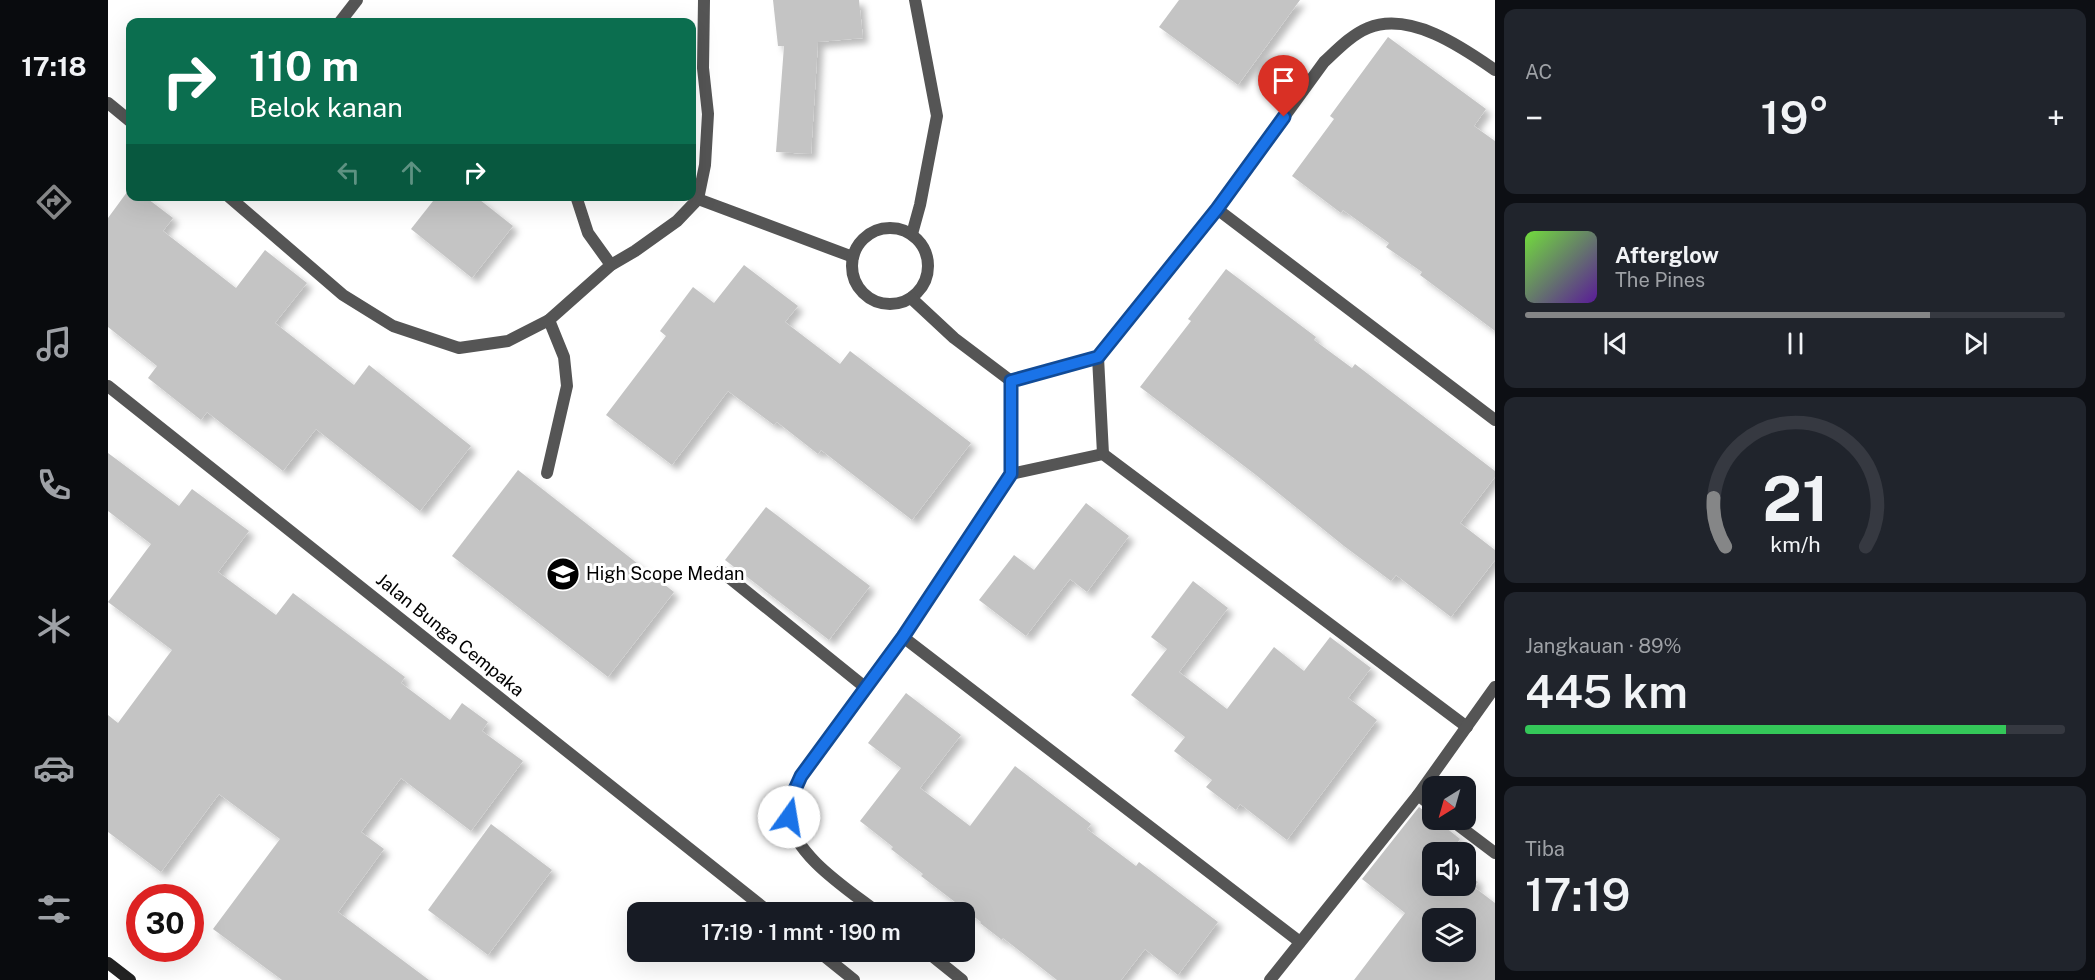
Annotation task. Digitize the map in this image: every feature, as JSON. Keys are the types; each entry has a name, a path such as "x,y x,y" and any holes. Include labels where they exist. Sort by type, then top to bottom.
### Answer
{"street":[{"path":"343,18 357,0"},
{"path":"234,201 343,295 393,326 459,348 508,340 549,320 611,265 677,221 698,199 705,165 708,114 697,69 704,0"},
{"path":"912,234 920,205 937,116 915,0"},
{"path":"1011,381 1098,357 1217,209 1324,62 1342,45 1368,28 1396,23 1425,31 1460,46 1495,70"},
{"path":"108,104 126,118"},
{"path":"698,199 853,257"},
{"path":"578,201 588,233 611,265"},
{"path":"1217,209 1495,420"},
{"path":"883,228 898,228 912,234 922,245 928,259 928,274 922,287 911,298 897,303 883,303 869,297 858,286 853,273 853,257 859,244 869,234 883,228"},
{"path":"911,298 954,338 1011,381"},
{"path":"547,473 567,386 564,357 549,320"},
{"path":"1098,357 1103,454"},
{"path":"865,902 811,857 796,838 789,817 792,796 801,776 903,637 1011,474 1011,381"},
{"name":"Jalan Bunga Cempaka","path":"108,386 756,902"},
{"path":"1011,474 1103,454 1467,727"},
{"path":"721,571 866,688"},
{"path":"903,637 1300,942"},
{"path":"1270,980 1418,795 1495,687"},
{"path":"1418,795 1422,798"},
{"path":"1465,830 1495,853"},
{"path":"832,962 854,980"},
{"path":"940,962 962,980"},
{"path":"108,963 130,980"}],"building":[{"path":"773,0 859,0 863,38 818,42 811,154 776,152 784,46 778,46"},
{"path":"1179,0 1300,0 1238,85 1159,27"},
{"path":"1388,37 1486,109 1474,126 1495,141 1495,331 1420,275 1422,272 1386,247 1389,243 1343,210 1341,213 1292,176 1334,119 1330,116"},
{"path":"126,193 126,201 151,201 173,218 163,231 236,288 265,250 307,283 275,323 354,385 369,365 471,446 420,511 316,429 283,471 207,412 201,420 148,378 157,366 108,327 108,218"},
{"path":"433,201 481,201 513,226 472,278 411,229"},
{"path":"744,265 798,306 785,322 840,364 850,351 971,443 912,520 821,450 818,454 777,422 774,425 728,391 672,465 606,415 666,336 660,331 693,287 714,303"},
{"path":"1226,269 1316,337 1314,340 1352,368 1355,364 1495,471 1495,477 1460,523 1495,550 1495,560 1451,617 1396,575 1391,581 1140,387 1191,321 1188,319"},
{"path":"108,453 179,506 192,489 249,531 218,572 276,615 293,593 405,677 401,683 450,720 462,703 488,722 482,731 523,761 471,831 401,778 361,832 384,849 338,912 429,980 282,980 213,929 280,839 219,794 161,872 108,832 108,715 118,723 172,650 108,602 151,544 108,511"},
{"name":"High Scope Medan","path":"518,470 674,592 608,677 452,556"},
{"path":"1086,503 1129,536 1087,592 1070,579 1026,636 979,600 1014,555 1034,570"},
{"path":"766,507 870,586 829,640 725,560"},
{"path":"1193,581 1228,608 1179,672 1227,709 1274,647 1304,671 1330,637 1371,668 1348,698 1377,720 1287,840 1240,804 1236,810 1206,787 1212,780 1174,751 1185,737 1131,695 1167,649 1151,637"},
{"path":"906,693 961,735 920,788 970,826 1015,766 1091,824 1087,829 1136,866 1139,862 1218,922 1178,975 1145,949 1121,980 1057,980 980,923 975,917 975,902 955,902 921,876 923,874 860,821 901,768 868,743"},
{"path":"1419,807 1422,809 1422,830 1449,830 1460,839 1458,842 1422,842 1422,896 1476,896 1476,889 1495,903 1495,980 1354,980 1405,913 1362,879"},
{"path":"491,824 552,870 488,955 428,910"}],"place":[{"name":"High Scope Medan","path":"563,574"}],"route":[{"path":"789,817 792,796 801,776 903,637 1011,474 1011,381 1098,357 1217,209 1284,117"}]}
